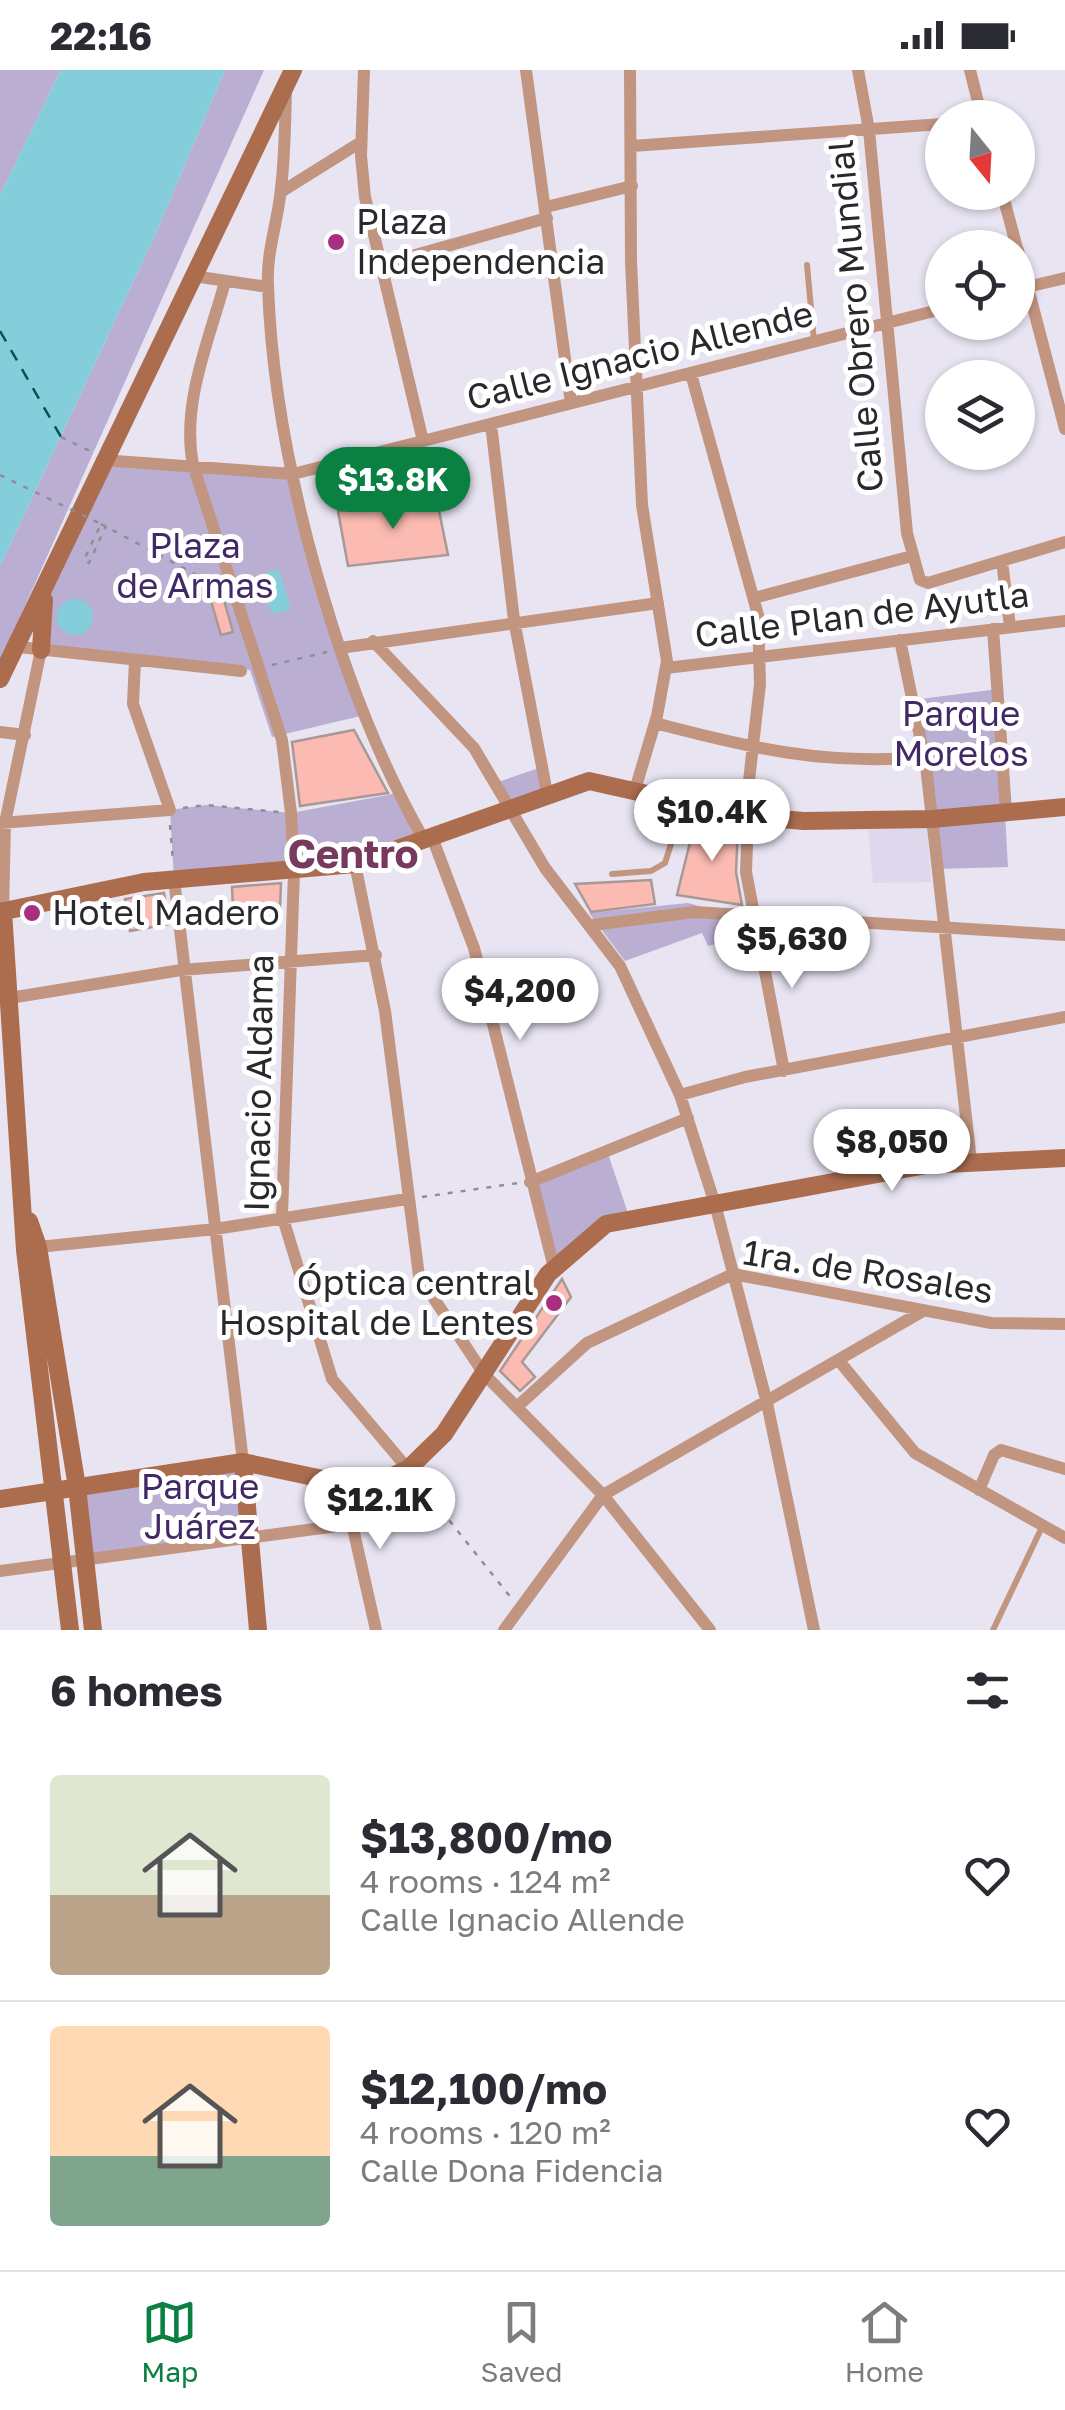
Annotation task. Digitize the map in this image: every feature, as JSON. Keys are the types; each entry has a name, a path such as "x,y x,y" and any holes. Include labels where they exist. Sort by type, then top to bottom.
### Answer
{"street":[{"path":"364,70 361,142 365,196 424,441"},
{"path":"526,70 571,403"},
{"path":"630,70 642,505 666,668 656,722 635,790"},
{"name":"Calle Obrero Mundial","path":"858,70 869,130 912,556"},
{"path":"970,70 978,100"},
{"path":"290,78 268,287 293,474 340,648 398,793 428,838 474,948 530,1182 559,1263"},
{"path":"1,679 45,590 97,456 194,276 290,78"},
{"path":"632,146 925,125"},
{"path":"281,192 361,142"},
{"path":"383,264 632,186"},
{"path":"194,276 268,287"},
{"path":"1035,285 1065,278"},
{"name":"Ignacio Aldama","path":"225,282 192,406 193,465 282,740 291,813 294,872 282,1215 332,1379 408,1468"},
{"name":"Calle Ignacio Allende","path":"97,456 293,474 925,313"},
{"path":"1035,331 1065,429"},
{"path":"691,374 754,598 760,658 745,866 758,918 784,1071"},
{"path":"491,424 514,620 547,793"},
{"path":"754,598 912,556 920,580 926,583 1065,542"},
{"path":"1002,561 1010,627"},
{"path":"45,590 40,650 25,735 2,823 2,911 23,1206 70,1630"},
{"path":"340,648 514,620 658,603"},
{"name":"Calle Plan de Ayutla","path":"666,668 1065,621"},
{"path":"993,629 1006,812"},
{"path":"900,640 924,757 971,1161"},
{"path":"373,641 465,736 545,868 593,925 630,984 680,1095 715,1204 767,1404 814,1630"},
{"path":"19,646 241,671"},
{"path":"2,823 170,810 133,704 135,660"},
{"path":"656,722 753,748 844,762 924,757"},
{"path":"0,732 25,735"},
{"path":"2,911 174,879 355,864 589,781 746,816 932,818 1065,807"},
{"path":"355,864 376,955 419,1276 484,1374 519,1405 603,1495 710,1630"},
{"path":"174,879 181,970 242,1462 258,1630"},
{"path":"593,925 680,912 1065,935"},
{"path":"10,998 181,970 376,955"},
{"path":"680,1095 1065,1017"},
{"path":"530,1182 688,1118"},
{"path":"0,1499 242,1462 343,1484 377,1484 408,1468 454,1421 559,1263 612,1222 844,1178 971,1161 1065,1158"},
{"path":"38,1248 214,1228 407,1199"},
{"path":"23,1206 38,1248 77,1487 93,1630"},
{"name":"1ra. de Rosales","path":"519,1405 587,1344 733,1274 1004,1324 1065,1324"},
{"path":"505,1630 603,1495 923,1311"},
{"path":"840,1362 915,1453 1065,1538"},
{"path":"979,1490 994,1455 1002,1450 1065,1469"},
{"path":"343,1484 376,1630"},
{"path":"0,1571 352,1524"}],"lane":[{"path":"807,265 814,342"},
{"path":"612,874 651,872 665,864 684,804"},
{"path":"559,1263 589,1248"},
{"path":"993,1630 1042,1526"}],"path":[{"path":"62,437 97,456"},
{"path":"0,475 234,595"},
{"path":"103,525 90,564 84,560 103,525"},
{"path":"258,669 340,648"},
{"path":"174,879 170,810 206,805 291,813"},
{"path":"407,1199 530,1182"},
{"path":"408,1468 519,1608"}],"shaded area":[{"path":"927,826 931,882 873,883 868,827"}],"green space":[{"path":"0,70 61,70 0,195"},
{"path":"225,70 264,70 0,662 0,566 155,235"},
{"name":"Plaza de Armas","path":"102,460 293,474 365,715 272,737 250,670 41,650 45,590"},
{"name":"Parque Morelos","path":"998,689 1008,867 938,869 913,700"},
{"path":"542,767 547,793 509,808 495,783"},
{"path":"398,793 424,840 392,852 174,879 170,810 206,805 291,813"},
{"path":"688,903 747,919 754,934 708,946 702,933 625,961 589,913"},
{"path":"607,1151 630,1219 554,1268 530,1182"},
{"name":"Parque Juárez","path":"243,1462 250,1539 85,1560 77,1487"}],"water":[{"path":"61,70 225,70 155,235 0,566 0,195"},
{"path":"279,569 291,609 272,614 260,575"},
{"path":"75,599 87,605 93,617 87,629 75,635 63,629 57,617 63,605"}],"building":[{"path":"436,496 448,555 348,566 338,511"},
{"path":"223,597 233,632 221,635 211,601"},
{"path":"354,730 388,793 300,806 292,742"},
{"path":"696,818 738,827 736,872 742,905 677,895"},
{"path":"651,880 655,904 591,912 575,884"},
{"path":"281,883 280,908 233,908 232,887"},
{"path":"164,893 169,924 130,931 125,899"},
{"path":"562,1279 571,1297 522,1362 535,1377 520,1391 500,1371"}],"ferry route":[{"path":"0,331 61,437"}],"place":[{"name":"Plaza Independencia","path":"336,242"},
{"name":"Hotel Madero","path":"32,913"},
{"name":"Óptica central Hospital de Lentes","path":"554,1303"}],"district":[{"name":"Centro","path":"353,854"}]}
